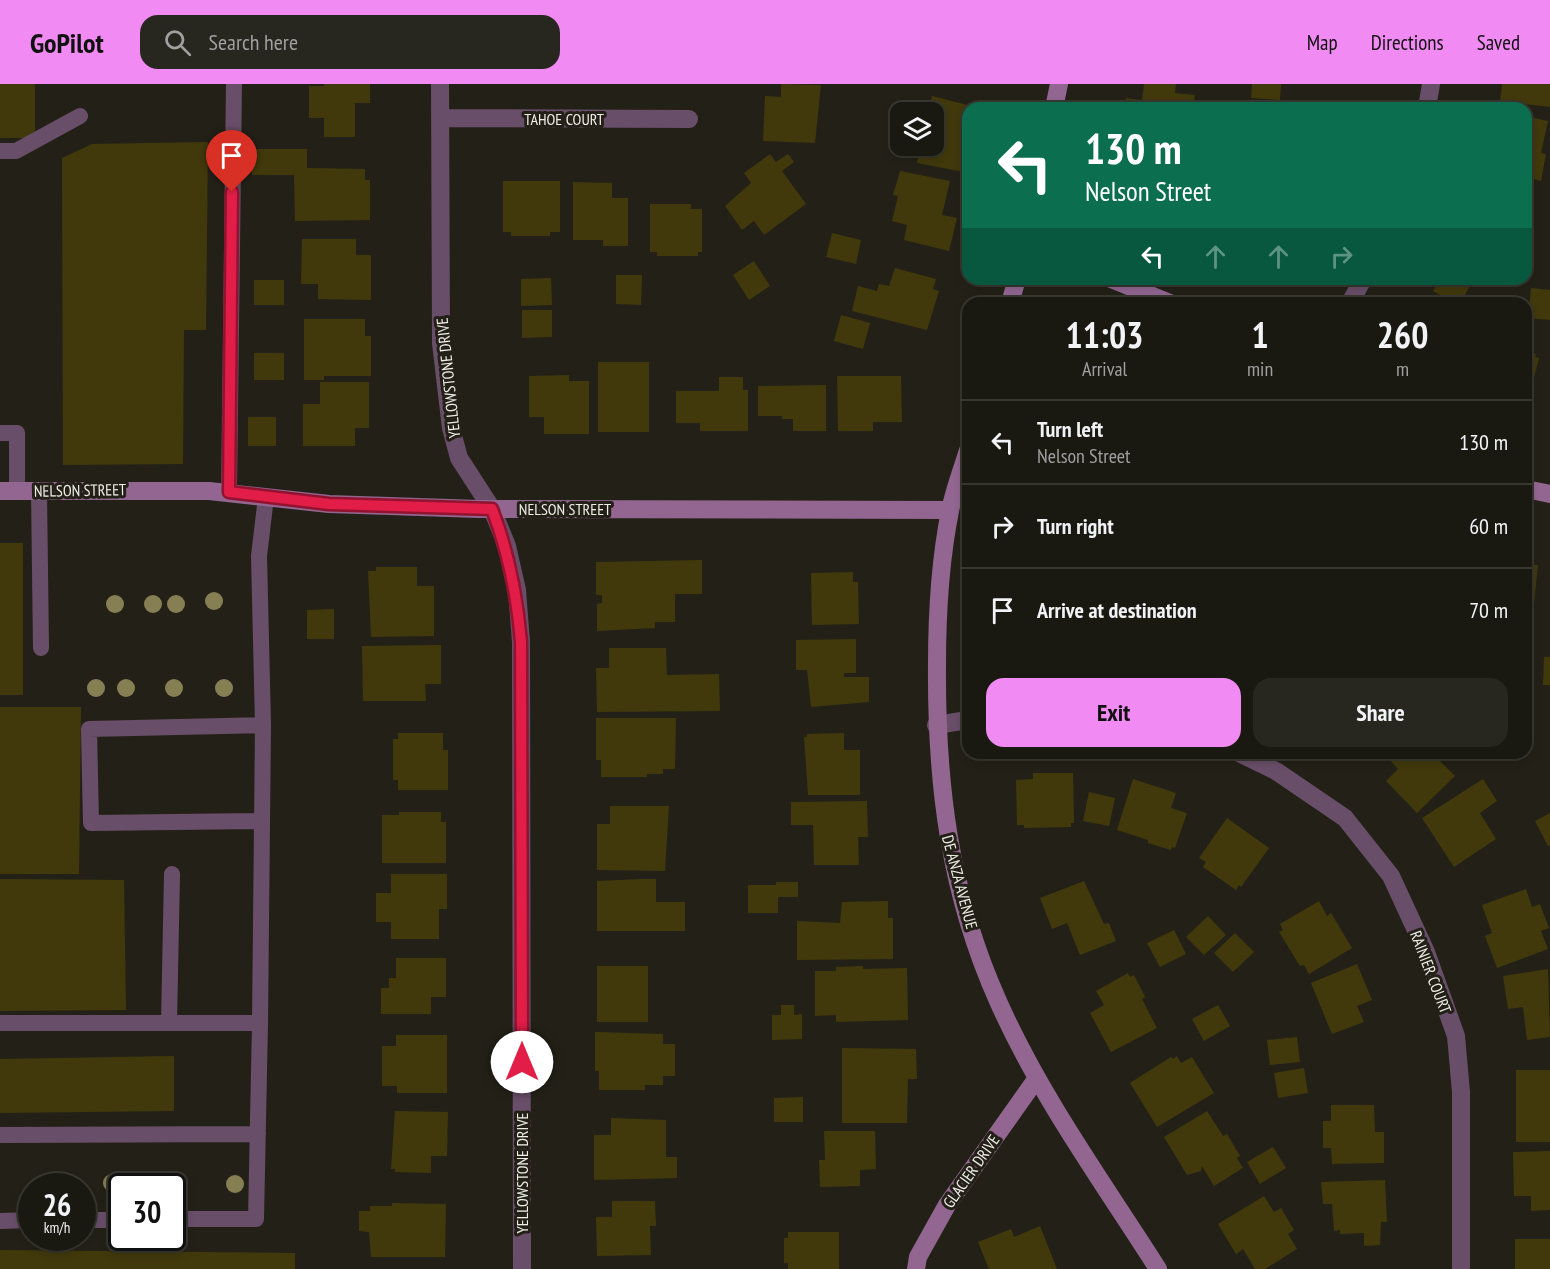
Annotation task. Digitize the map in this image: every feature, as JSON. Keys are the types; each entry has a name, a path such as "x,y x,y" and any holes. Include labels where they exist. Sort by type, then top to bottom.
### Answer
{"street":[{"name":"YELLOWSTONE DRIVE","path":"440,84 441,343 451,428 459,458 492,509 507,546 517,590 521,642 522,1269"},
{"path":"1055,102 1059,84"},
{"path":"1428,102 1431,84"},
{"name":"TAHOE COURT","path":"440,118 689,119"},
{"path":"1126,285 1155,297"},
{"name":"DE ANZA AVENUE","path":"962,470 950,510 937,623 936,725 945,823 968,918 997,1000 1037,1078 1158,1269"},
{"path":"1532,490 1550,494"},
{"name":"NELSON STREET","path":"9,491 229,492 390,507 950,510"},
{"path":"936,725 962,721"},
{"name":"RAINIER COURT","path":"1251,759 1276,771 1345,818 1391,876 1426,952 1456,1036 1461,1092 1461,1269"},
{"name":"GLACIER DRIVE","path":"916,1269 918,1257 947,1205 1037,1078"}],"lane":[{"path":"229,492 234,84"},
{"path":"0,151 16,151 80,116"},
{"path":"0,433 17,433 9,491"},
{"path":"39,490 41,648"},
{"path":"186,1219 256,1219 263,725 259,556 266,497"},
{"path":"262,821 91,823 89,729 263,725"},
{"path":"170,1023 172,874"},
{"path":"0,1023 260,1023"},
{"path":"0,1135 258,1134"},
{"path":"0,1221 18,1220"}],"building":[{"path":"0,84 35,84 35,138 0,138"},
{"path":"324,84 370,84 370,103 355,103 355,137 324,137 324,118 309,118 309,86 324,86"},
{"path":"781,84 821,85 815,143 763,141 765,96 781,97"},
{"path":"1144,84 1176,84 1175,93 1195,95 1194,102 1126,102 1126,98 1142,100"},
{"path":"1252,84 1281,84 1280,100 1251,98"},
{"path":"1502,84 1550,84 1550,107 1532,105 1532,102 1500,101"},
{"path":"932,96 962,104 962,172 917,163 918,156 944,156 944,102 931,102"},
{"path":"1532,117 1548,121 1541,153 1546,154 1541,181 1532,179"},
{"path":"208,142 206,330 184,330 183,464 63,465 62,158 92,144"},
{"path":"252,149 307,149 307,168 365,169 365,180 370,180 370,220 295,221 294,175 252,175"},
{"path":"770,154 776,162 788,154 794,162 782,171 806,204 764,235 754,221 742,230 725,206 751,183 744,173"},
{"path":"900,171 950,181 942,215 957,218 949,251 904,240 907,225 892,221 898,196 893,195"},
{"path":"503,181 560,181 560,232 550,232 550,236 511,236 511,232 503,232"},
{"path":"573,182 612,183 612,198 628,198 628,246 603,246 603,240 573,240"},
{"path":"650,204 691,204 691,209 702,209 702,252 698,252 698,256 657,256 657,252 650,252"},
{"path":"832,233 861,240 856,264 826,257"},
{"path":"302,239 356,239 356,255 371,255 371,300 318,299 318,284 301,284"},
{"path":"754,261 770,286 749,300 733,275"},
{"path":"895,268 936,279 933,289 939,291 927,330 852,311 858,286 877,291 879,284 889,286"},
{"path":"616,275 642,275 641,305 616,304"},
{"path":"551,278 552,305 521,306 521,279"},
{"path":"254,280 284,280 284,305 254,305"},
{"path":"1436,285 1470,285 1464,297 1444,297 1433,291"},
{"path":"1531,288 1550,290 1550,320 1532,318 1532,297 1530,297"},
{"path":"522,310 552,310 552,337 522,338"},
{"path":"841,315 870,323 863,349 834,341"},
{"path":"304,319 365,319 365,336 371,336 371,376 324,376 324,380 304,380"},
{"path":"254,353 284,353 284,380 254,380"},
{"path":"1532,353 1539,358 1532,386"},
{"path":"598,362 649,362 649,432 598,432"},
{"path":"569,375 569,381 589,381 589,434 544,434 544,417 529,417 529,376"},
{"path":"837,376 901,376 902,422 873,422 873,431 838,431"},
{"path":"719,377 743,377 743,390 748,390 748,431 700,431 700,423 676,423 676,391 719,391"},
{"path":"320,382 369,382 369,428 355,428 355,446 303,446 303,404 320,404"},
{"path":"826,385 826,431 793,431 793,419 782,419 782,416 758,416 758,386"},
{"path":"248,417 276,417 276,446 248,446"},
{"path":"0,543 23,543 23,695 0,695"},
{"path":"702,560 702,594 675,594 675,622 655,622 655,628 597,631 597,604 602,603 602,595 596,595 596,562"},
{"path":"1532,564 1538,565 1532,614"},
{"path":"376,567 417,567 417,586 434,586 434,636 371,637 368,571 376,571"},
{"path":"853,572 853,582 858,582 859,624 812,625 811,573"},
{"path":"334,609 334,639 307,639 307,610"},
{"path":"856,639 856,673 844,673 844,677 869,677 869,702 811,707 807,670 796,670 796,640"},
{"path":"441,645 441,684 425,684 426,701 363,701 362,646"},
{"path":"609,648 666,648 667,675 719,674 720,711 597,712 596,668 609,668"},
{"path":"1544,657 1550,657 1550,685 1543,685"},
{"path":"0,707 81,707 79,874 0,874"},
{"path":"596,718 676,718 675,769 663,769 663,774 647,774 647,777 601,777 601,760 596,760"},
{"path":"398,733 443,733 443,750 448,750 448,790 398,790 398,780 393,780 393,739 398,739"},
{"path":"844,733 844,750 860,750 860,795 808,795 804,737 807,737 807,734"},
{"path":"1389,759 1438,759 1455,776 1417,813 1386,781 1398,769"},
{"path":"1033,773 1073,773 1074,823 1071,823 1071,827 1024,828 1024,825 1017,825 1016,780 1033,779"},
{"path":"1133,779 1176,793 1171,808 1187,813 1175,848 1172,847 1171,850 1148,843 1148,840 1117,830"},
{"path":"1483,779 1497,801 1480,813 1496,839 1454,867 1422,818"},
{"path":"1089,792 1115,798 1109,826 1083,821"},
{"path":"867,801 868,837 858,837 859,865 814,865 813,825 791,825 791,802"},
{"path":"610,806 669,806 665,871 597,870 597,824 610,824"},
{"path":"399,812 441,812 441,822 446,822 446,863 382,863 382,815 399,815"},
{"path":"1550,813 1550,845 1548,846 1535,821"},
{"path":"1227,818 1269,848 1241,887 1239,885 1236,890 1203,867 1206,862 1199,858"},
{"path":"391,874 447,874 447,909 439,909 439,939 391,939 391,922 376,922 376,893 391,893"},
{"path":"0,879 124,880 126,1010 0,1011"},
{"path":"656,879 656,902 685,902 685,931 597,931 597,881"},
{"path":"1084,881 1104,924 1109,923 1116,941 1080,955 1067,923 1052,929 1040,898"},
{"path":"776,882 798,882 798,897 778,897 778,913 748,913 748,885 776,885"},
{"path":"1526,889 1532,907 1540,904 1549,928 1541,931 1548,949 1497,968 1485,936 1492,933 1482,905"},
{"path":"888,901 888,918 893,918 893,959 797,960 797,921 840,923 842,902"},
{"path":"1319,901 1327,916 1331,913 1352,948 1309,974 1304,965 1300,966 1279,932 1283,930 1280,924"},
{"path":"1208,916 1226,935 1204,955 1186,937"},
{"path":"1174,930 1186,954 1160,967 1147,943"},
{"path":"1235,933 1254,952 1233,972 1214,953"},
{"path":"396,958 446,958 446,997 431,997 431,1014 381,1014 381,988 389,988 389,978 396,978"},
{"path":"1357,964 1372,1000 1357,1006 1364,1022 1332,1034 1311,983"},
{"path":"597,966 648,966 648,1022 597,1022"},
{"path":"863,966 863,969 907,968 908,1020 836,1022 836,1015 815,1016 815,971 836,971 836,967"},
{"path":"1548,969 1550,1037 1527,1040 1523,1007 1508,1009 1503,976"},
{"path":"1128,973 1130,977 1134,975 1145,997 1142,999 1157,1028 1111,1052 1090,1013 1104,1005 1096,991"},
{"path":"781,1005 794,1005 794,1015 802,1014 802,1039 772,1040 772,1015 781,1015"},
{"path":"1218,1005 1230,1026 1204,1041 1192,1019"},
{"path":"595,1032 663,1034 663,1044 675,1044 675,1076 663,1076 663,1085 645,1085 645,1090 599,1090 599,1071 595,1071"},
{"path":"396,1035 447,1035 447,1093 397,1093 397,1086 382,1086 382,1046 396,1046"},
{"path":"1297,1037 1300,1062 1270,1065 1267,1040"},
{"path":"842,1048 916,1049 917,1079 908,1079 907,1123 842,1123"},
{"path":"174,1056 174,1111 0,1113 0,1059"},
{"path":"1177,1056 1181,1063 1192,1057 1214,1093 1157,1127 1130,1083 1171,1057 1173,1059"},
{"path":"1304,1068 1308,1093 1278,1098 1274,1073"},
{"path":"1516,1070 1550,1070 1550,1142 1516,1142"},
{"path":"803,1097 803,1122 774,1122 774,1098"},
{"path":"1331,1105 1374,1105 1375,1132 1384,1132 1384,1163 1332,1164 1331,1148 1323,1148 1323,1121 1331,1121"},
{"path":"395,1111 448,1112 447,1156 431,1156 431,1173 395,1172 395,1169 391,1169"},
{"path":"1207,1111 1223,1136 1227,1134 1240,1156 1237,1158 1243,1168 1214,1186 1202,1166 1201,1171 1187,1175 1164,1137"},
{"path":"611,1118 666,1120 666,1157 677,1157 677,1178 594,1180 594,1135 611,1135"},
{"path":"824,1131 875,1131 876,1169 860,1170 860,1186 820,1187 819,1160 825,1160"},
{"path":"1273,1147 1286,1168 1260,1184 1247,1162"},
{"path":"1550,1151 1550,1210 1531,1211 1531,1196 1514,1196 1513,1152"},
{"path":"1385,1180 1387,1222 1381,1222 1380,1245 1364,1246 1364,1233 1340,1234 1340,1230 1334,1231 1332,1204 1323,1204 1321,1182"},
{"path":"1264,1196 1274,1212 1281,1208 1294,1230 1288,1234 1297,1249 1265,1269 1255,1269 1243,1249 1236,1254 1218,1224"},
{"path":"612,1201 655,1201 656,1226 650,1226 651,1255 597,1256 596,1217 612,1217"},
{"path":"392,1203 446,1204 445,1257 371,1257 369,1232 359,1231 359,1211 370,1211 370,1206 392,1206"},
{"path":"1040,1226 1057,1269 989,1269 978,1242 1011,1229 1014,1237"},
{"path":"788,1232 839,1232 839,1269 788,1269 788,1263 784,1263 784,1238 788,1238"},
{"path":"1515,1239 1550,1239 1550,1269 1515,1269"},
{"path":"0,1250 295,1253 295,1269 0,1269"}],"route":[{"path":"232,192 229,492 329,504 492,509 507,546 517,590 521,642 522,1062"}]}
